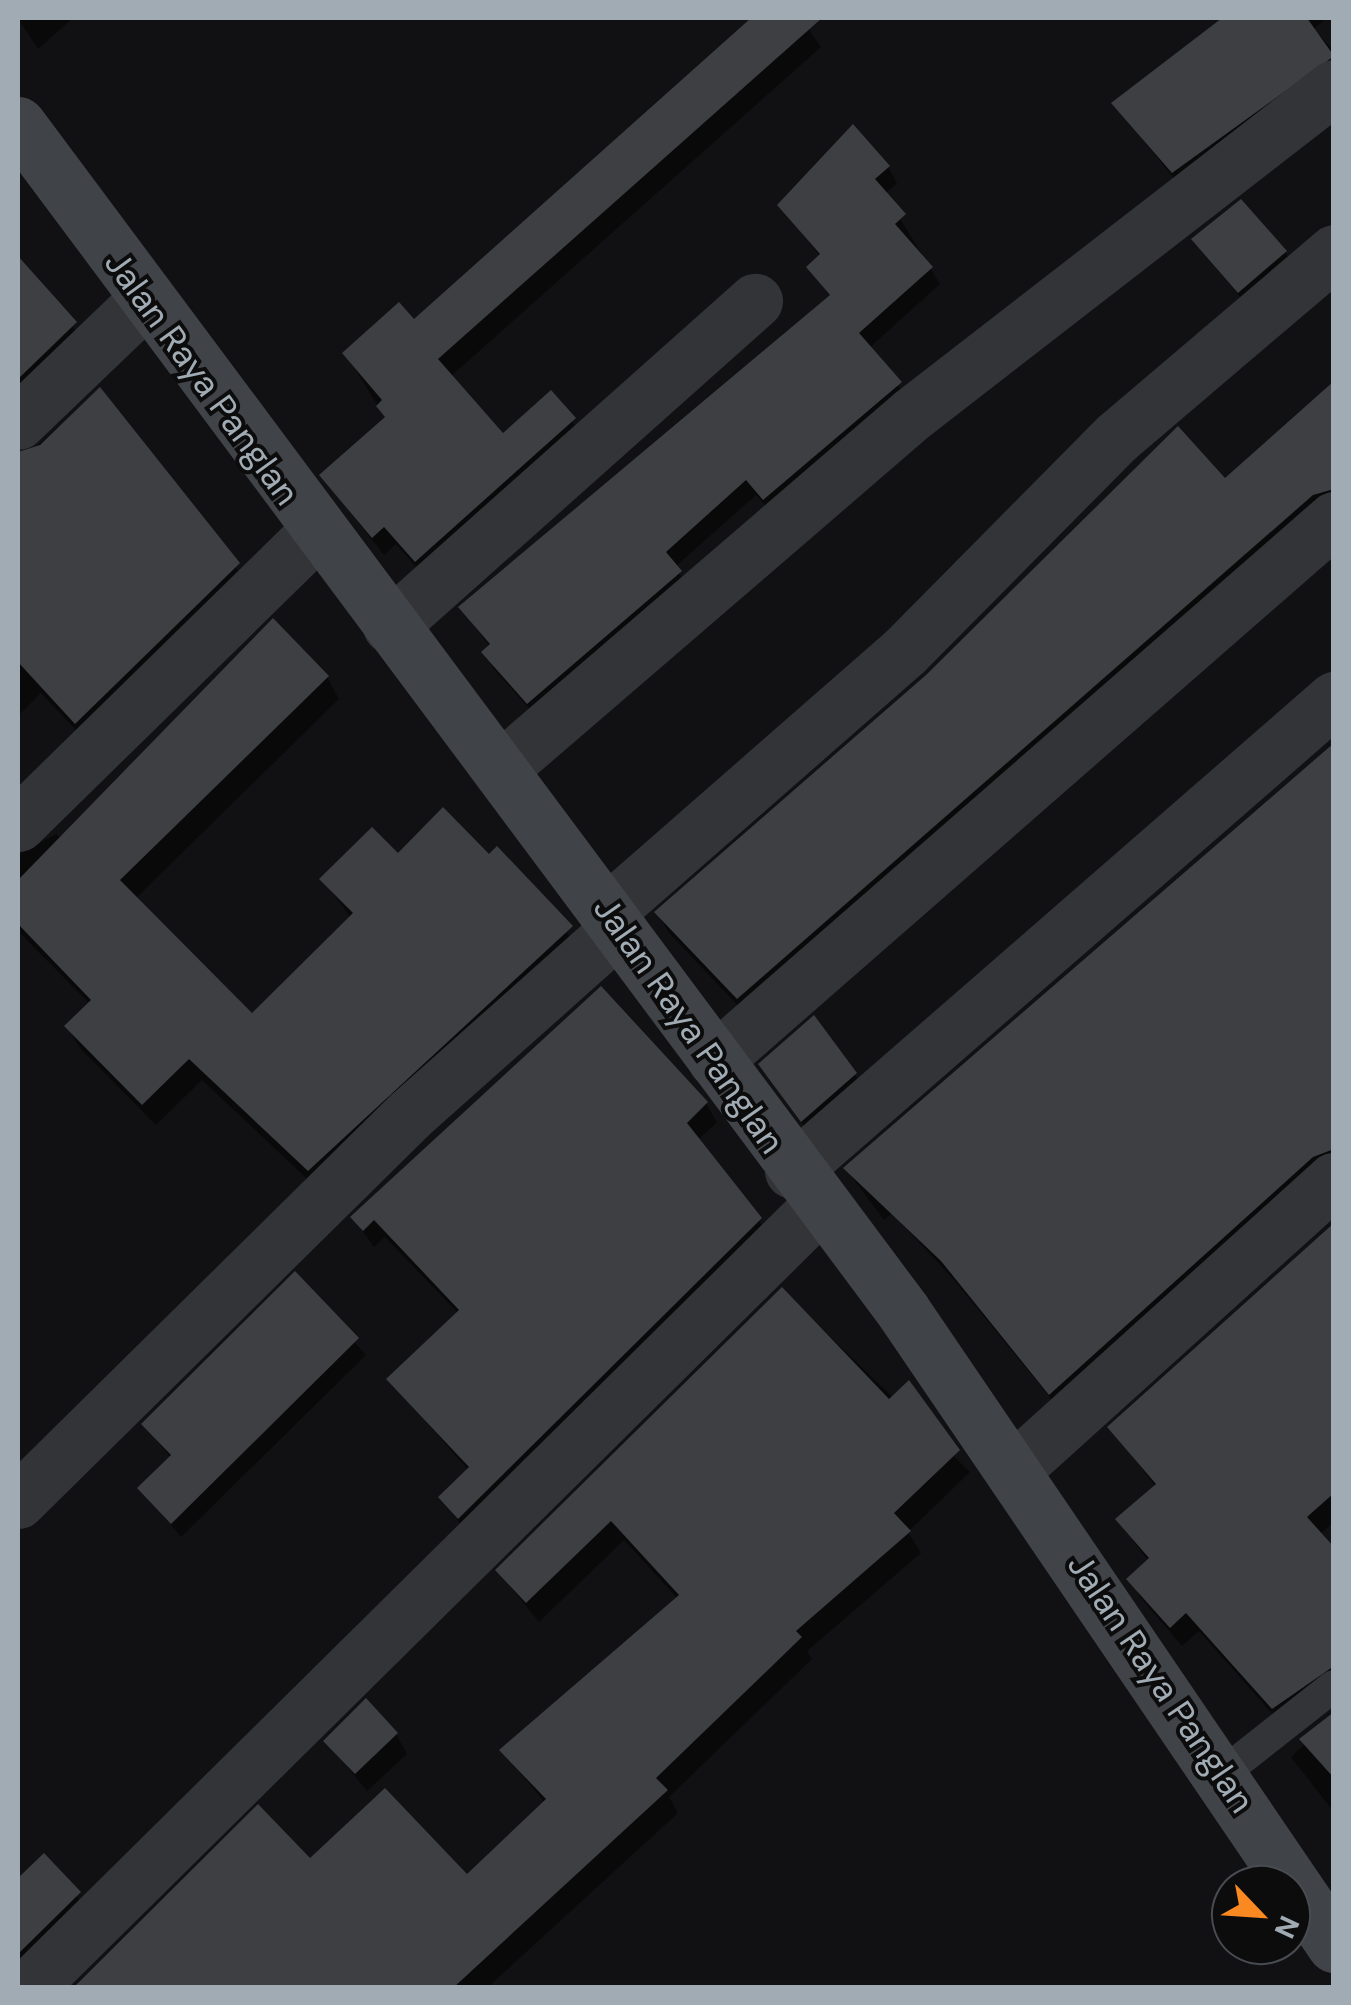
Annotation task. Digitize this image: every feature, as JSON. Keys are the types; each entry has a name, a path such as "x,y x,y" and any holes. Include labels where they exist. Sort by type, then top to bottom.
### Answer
{"street":[{"path":"501,768 912,414 1334,87"},
{"name":"Jalan Raya Panglan","path":"18,124 314,533 501,768 1014,1468 1334,1945"},
{"path":"18,1500 409,1115 614,919 904,652 1117,438 1334,252"},
{"path":"18,422 144,301"},
{"path":"390,626 756,301"},
{"path":"715,1060 1334,519"},
{"path":"18,824 314,533"},
{"path":"28,1988 806,1188 1334,698"},
{"path":"1014,1468 1334,1180"}],"lane":[{"path":"1222,1774 1334,1686"}],"building":[{"path":"751,18 822,18 438,359 503,433 551,390 576,418 415,562 384,527 372,538 319,475 385,417 376,406 382,400 342,353 399,302 414,319"},
{"path":"1222,18 1307,18 1334,56 1172,173 1111,103"},
{"path":"853,124 890,166 875,179 906,214 895,224 933,267 859,333 902,382 763,500 746,480 666,552 682,571 527,704 481,652 490,644 458,607 830,295 806,267 820,254 777,205"},
{"path":"1241,199 1287,251 1238,293 1191,239"},
{"path":"18,256 77,322 18,379"},
{"path":"1334,381 1334,489 1313,495 737,999 654,912 926,675 1178,426 1225,478"},
{"path":"100,387 240,563 75,724 18,662 18,452 40,445"},
{"path":"273,618 329,676 120,880 252,1013 353,913 319,879 372,827 398,853 443,807 489,854 497,846 573,926 308,1171 189,1059 142,1105 64,1026 91,1000 18,924 18,880"},
{"path":"1334,743 1334,1149 1313,1157 1049,1395 941,1261 843,1168"},
{"path":"601,986 708,1102 687,1123 762,1218 458,1519 438,1497 469,1467 386,1379 459,1310 374,1220 363,1231 350,1217"},
{"path":"814,1015 857,1073 801,1122 758,1064"},
{"path":"1334,1223 1334,1493 1307,1517 1334,1547 1334,1666 1272,1709 1186,1613 1170,1628 1126,1579 1149,1558 1115,1519 1156,1484 1107,1427"},
{"path":"295,1271 359,1338 171,1524 137,1488 171,1455 141,1424"},
{"path":"782,1287 889,1399 909,1380 960,1450 894,1513 911,1531 796,1631 802,1637 656,1778 668,1790 453,1988 73,1988 258,1804 310,1858 385,1788 467,1874 546,1799 499,1750 679,1595 611,1521 526,1603 495,1570"},
{"path":"366,1698 398,1733 355,1774 323,1741"},
{"path":"1334,1712 1334,1778 1299,1739"},
{"path":"44,1853 81,1892 19,1953 18,1878"}]}
